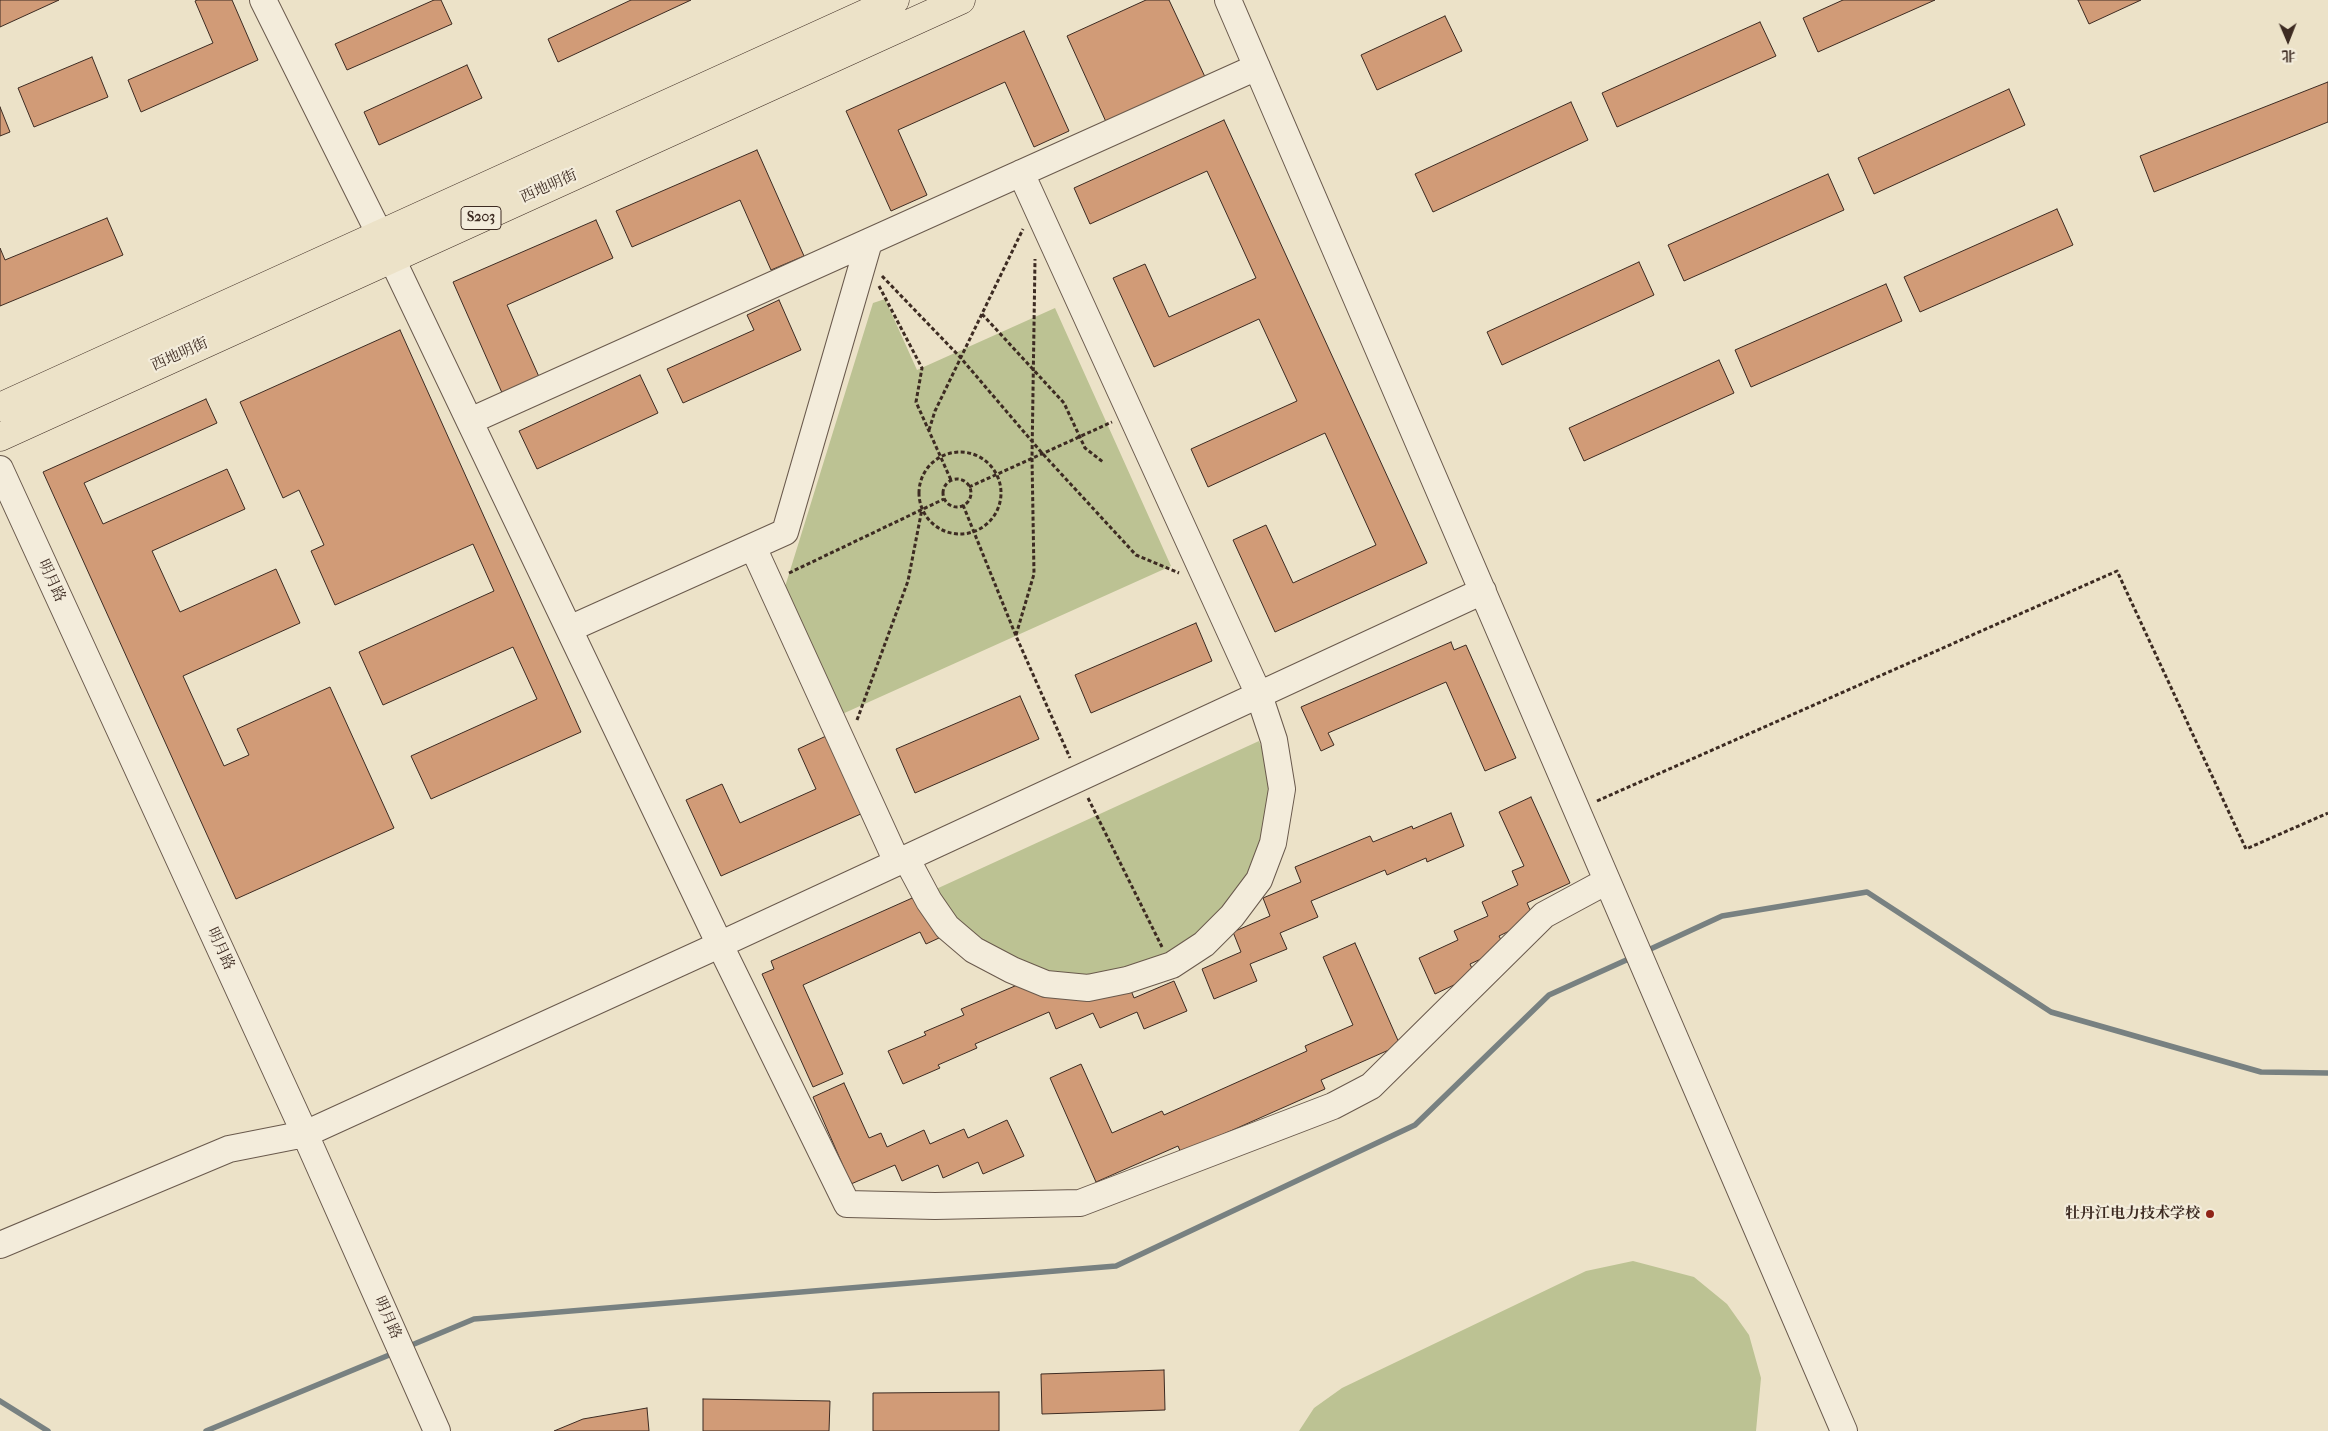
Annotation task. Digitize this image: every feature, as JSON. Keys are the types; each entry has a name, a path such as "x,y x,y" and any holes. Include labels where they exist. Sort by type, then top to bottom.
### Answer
{"main road":[{"name":"西地明街","path":"0,407 895,0"},
{"name":"西地明街","path":"0,437 961,0"}],"street":[{"path":"263,0 392,259 720,944 847,1204 935,1206 1080,1203 1333,1106 1371,1086 1544,916 1607,881"},
{"path":"1228,0 1844,1431"},
{"path":"470,422 867,250 1021,173 1257,67"},
{"path":"753,546 773,584 846,751 902,860 947,926 974,950 1012,970 1046,984 1088,988 1127,980 1172,965 1204,944 1232,916 1259,880 1273,843 1282,789 1274,740 1259,695 1021,173"},
{"path":"773,584 785,532 867,250"},
{"name":"明月路","path":"0,469 305,1134 437,1431"},
{"path":"569,629 785,532"},
{"path":"0,1246 228,1149 305,1134 1483,591"}],"path":[{"path":"929,430 934,411 1035,204"},
{"path":"867,250 1032,442 1136,555 1209,585"},
{"path":"867,250 922,368 916,402 951,480"},
{"path":"1016,636 1034,574 1032,442 1035,253"},
{"path":"982,313 1064,403 1085,448 1103,462"},
{"path":"969,487 1131,413"},
{"path":"961,452 975,455 987,462 996,474 1000,486 997,511 990,521 974,531 954,534 942,530 932,523 922,509 919,498 919,484 925,471 934,460 942,457 947,454 961,452"},
{"path":"961,479 969,487 970,498 963,505 950,505 944,499 943,490 951,480 961,479"},
{"path":"773,584 944,499"},
{"path":"963,505 1016,636 1078,779 1172,965"},
{"path":"846,751 908,581 922,509"},
{"path":"1577,810 2117,570 2246,849 2328,813"}],"green space":[{"path":"885,299 917,370 1055,308 1171,566 840,715 784,590 873,303"},
{"path":"1259,741 1268,763 1271,796 1264,836 1254,867 1234,896 1205,929 1172,951 1107,975 1071,978 1040,972 1003,956 946,913 934,890"},
{"path":"1633,1261 1694,1277 1727,1304 1749,1335 1761,1378 1756,1431 1299,1431 1314,1408 1342,1388 1586,1271"}],"building":[{"path":"0,0 59,0 0,27"},
{"path":"232,0 258,60 141,112 128,80 213,43 195,1"},
{"path":"434,0 441,0 452,24 347,70 335,44"},
{"path":"631,0 691,0 558,62 548,39"},
{"path":"1146,0 1169,0 1206,79 1107,124 1067,36"},
{"path":"1843,0 1935,0 1818,52 1803,18"},
{"path":"2078,0 2141,0 2089,24"},
{"path":"1445,16 1462,51 1377,90 1361,55"},
{"path":"1760,22 1776,56 1617,127 1602,93"},
{"path":"1024,31 1069,131 1034,147 1005,82 898,130 927,195 891,211 846,111"},
{"path":"92,57 108,97 34,127 18,88"},
{"path":"467,65 482,98 379,145 364,112"},
{"path":"2328,82 2328,122 2154,192 2140,156"},
{"path":"2009,89 2025,125 1874,194 1858,158"},
{"path":"1571,102 1588,140 1433,212 1415,174"},
{"path":"0,107 10,132 0,136"},
{"path":"1224,120 1427,563 1275,632 1233,540 1266,525 1293,583 1376,545 1325,433 1208,487 1191,449 1297,401 1259,319 1154,367 1113,278 1145,264 1169,317 1256,278 1207,171 1090,224 1074,188"},
{"path":"757,150 804,256 771,270 740,200 632,247 616,211"},
{"path":"1828,174 1844,210 1684,281 1668,245"},
{"path":"2057,209 2073,245 1920,312 1904,277"},
{"path":"107,218 123,255 0,306 0,248 5,260"},
{"path":"596,220 613,258 507,305 540,379 503,395 453,282"},
{"path":"1639,262 1654,295 1502,365 1487,332"},
{"path":"1886,284 1902,321 1751,387 1735,350"},
{"path":"779,300 801,350 683,403 667,369 754,330 747,315"},
{"path":"400,330 581,732 431,799 411,756 537,699 513,647 383,705 359,652 494,591 473,544 335,605 311,551 324,545 299,490 283,498 240,402"},
{"path":"1719,360 1734,393 1584,461 1569,428"},
{"path":"640,375 658,413 537,469 519,431"},
{"path":"206,399 217,423 84,483 103,524 227,469 245,509 152,551 180,612 276,569 300,623 183,676 224,766 249,755 237,729 330,687 394,828 236,899 43,472"},
{"path":"1196,623 1212,661 1091,713 1075,675"},
{"path":"1451,642 1454,650 1466,645 1516,758 1485,771 1446,682 1328,733 1334,745 1321,751 1301,707"},
{"path":"1020,696 1039,739 915,793 896,749"},
{"path":"837,731 872,809 721,876 686,800 722,784 740,823 816,789 798,749"},
{"path":"1531,797 1570,883 1527,903 1534,919 1499,936 1505,948 1470,964 1475,975 1435,994 1419,958 1458,940 1454,931 1488,916 1482,902 1518,885 1512,871 1524,866 1499,812"},
{"path":"1451,813 1464,846 1427,862 1426,858 1387,875 1385,870 1311,901 1318,917 1280,933 1287,949 1250,964 1257,981 1214,999 1202,969 1241,952 1233,932 1270,916 1263,898 1301,882 1295,867 1370,836 1373,842 1412,826 1413,829"},
{"path":"919,895 939,938 926,944 920,932 803,985 843,1074 813,1087 762,974 774,969 771,961"},
{"path":"1355,943 1400,1045 1321,1080 1325,1089 1181,1153 1178,1146 1096,1182 1050,1078 1081,1064 1112,1133 1162,1111 1164,1115 1307,1051 1305,1046 1353,1025 1323,957"},
{"path":"1036,977 1126,978 1134,998 1174,981 1187,1011 1144,1029 1137,1012 1100,1028 1093,1013 1056,1029 1049,1012 975,1044 977,1048 938,1065 940,1068 903,1084 888,1051 926,1035 924,1032 964,1015 961,1009"},
{"path":"844,1083 869,1138 881,1133 887,1147 924,1130 930,1144 964,1129 968,1138 1007,1120 1024,1156 983,1174 978,1162 943,1178 938,1165 902,1181 895,1165 851,1184 813,1097"},
{"path":"1164,1370 1165,1410 1042,1414 1041,1374"},
{"path":"999,1392 999,1431 873,1431 873,1393"},
{"path":"703,1399 830,1401 829,1431 703,1431"},
{"path":"647,1408 649,1431 554,1431 583,1419"}],"waterway":[{"path":"1644,952 1722,916 1867,892 2051,1012 2261,1072 2328,1073"},
{"path":"407,1347 474,1319 1116,1266 1415,1125 1549,995 1633,957"},
{"path":"206,1431 394,1353"},
{"path":"0,1401 48,1431"}],"place":[{"name":"牡丹江电力技术学校","path":"2210,1214"}]}
